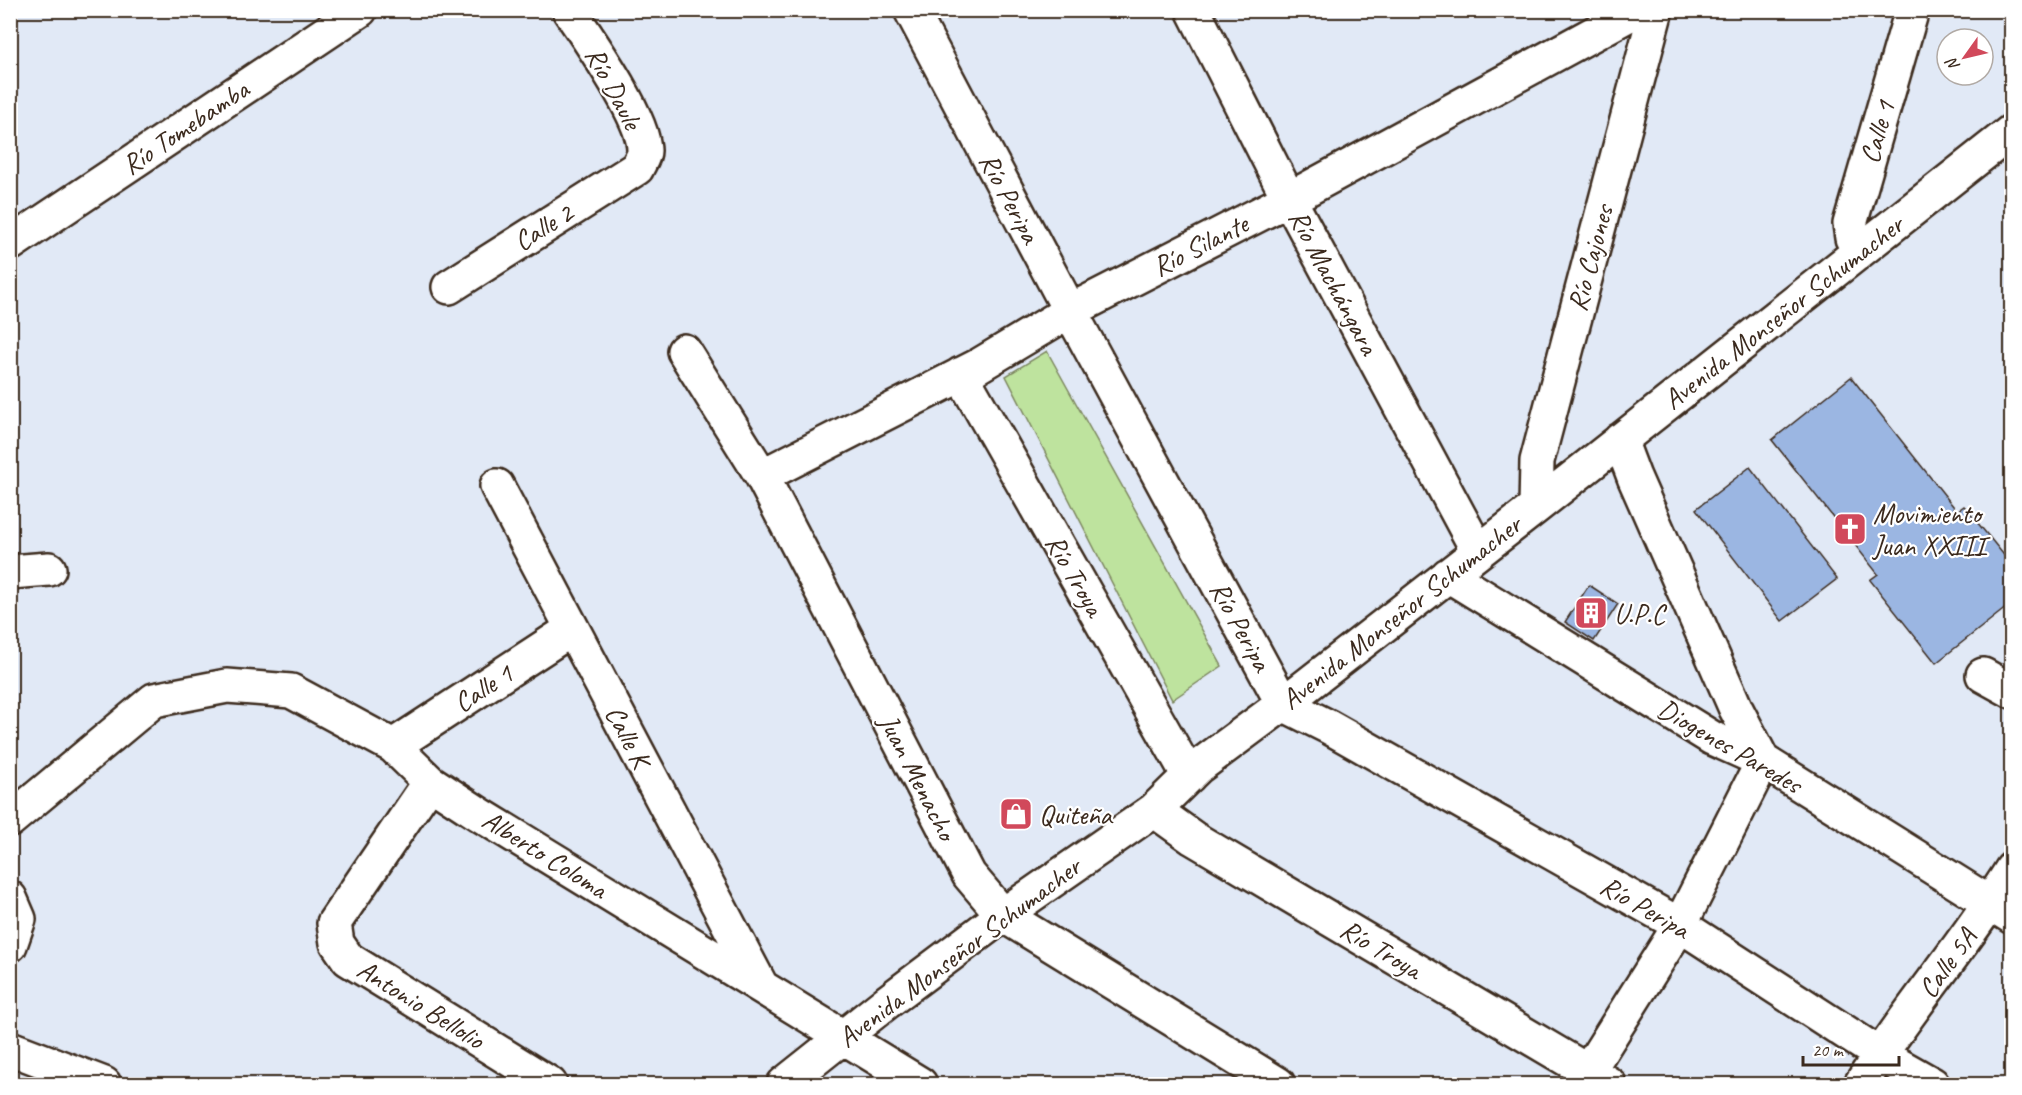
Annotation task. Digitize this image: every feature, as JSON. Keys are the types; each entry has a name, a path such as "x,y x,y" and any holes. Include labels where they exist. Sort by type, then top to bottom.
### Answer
{"street":[{"name":"Río Tomebamba","path":"10,244 360,10"},
{"name":"Río Daule","path":"569,10 601,57 640,130 644,153 637,168"},
{"name":"Río Peripa","path":"911,10 1070,311 1283,704 1329,727 1680,925 1879,1054 1932,1084"},
{"name":"Río Machángara","path":"1193,10 1289,199 1478,551"},
{"name":"Río Silante","path":"762,476 978,366 1070,311 1289,199 1636,10"},
{"name":"Río Cajones","path":"1536,507 1537,461 1656,10"},
{"name":"Calle 1","path":"1860,251 1852,238 1850,224 1912,10"},
{"name":"Avenida Monseñor Schumacher","path":"784,1084 1003,915 1154,810 1189,776 1536,507 2012,131"},
{"name":"Calle 2","path":"449,287 637,168"},
{"name":"Juan Menacho","path":"684,351 762,476 969,875 1003,915 1278,1084"},
{"name":"Río Troya","path":"961,374 1189,776"},
{"path":"1593,1080 1680,925 1762,761 1736,709 1620,440"},
{"name":"Calle K","path":"497,486 760,986"},
{"path":"10,572 48,569"},
{"name":"Diogenes Paredes","path":"1448,575 1712,738 1762,761 2001,911"},
{"name":"Calle 1","path":"393,746 572,629"},
{"path":"1983,675 2012,692"},
{"name":"Alberto Coloma","path":"10,820 154,700 227,686 291,691 393,746 430,782 479,814 842,1038 921,1084"},
{"name":"Antonio Bellolio","path":"430,782 334,923 338,944 348,959 550,1084"},
{"name":"Río Troya","path":"1154,810 1193,838 1593,1080"},
{"name":"Calle 5A","path":"1861,1084 1879,1054 2001,911 2012,869"},
{"path":"10,898 19,919 10,945"},
{"path":"10,1048 104,1084"}],"green space":[{"path":"1047,351 1222,666 1172,700 1006,376"}],"building":[{"path":"1851,377 1957,511 1964,506 2012,565 2012,603 1936,663 1870,580 1878,574 1772,440"},
{"path":"1750,467 1837,579 1782,621 1696,509"},
{"name":"U.P.C","path":"1589,585 1618,604 1594,641 1565,622"}],"place":[{"name":"Movimiento Juan XXIII","path":"1850,529"},
{"name":"U.P.C","path":"1591,613"},
{"name":"Quiteña","path":"1016,814"}]}
